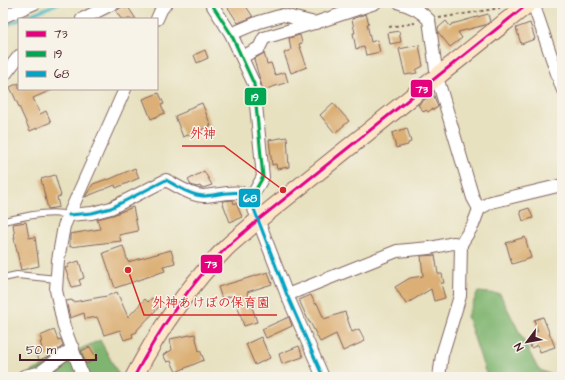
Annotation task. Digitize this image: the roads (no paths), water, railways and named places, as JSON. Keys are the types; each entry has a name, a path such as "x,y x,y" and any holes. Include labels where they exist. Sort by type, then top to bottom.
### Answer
{"main road":[{"path":"134,377 149,348 180,301 228,246 258,220 529,3"}],"street":[{"path":"3,17 35,3"},
{"path":"84,18 114,3"},
{"path":"157,18 166,3"},
{"path":"211,3 231,34 254,84 263,177 251,198"},
{"path":"242,57 259,48 264,38 375,3"},
{"path":"400,3 416,9 424,14 429,20 437,77 473,198 479,209"},
{"path":"533,3 562,88"},
{"path":"231,34 258,22 283,15 315,23"},
{"path":"3,77 18,57"},
{"path":"83,377 64,327 56,290 58,260 64,226 125,90"},
{"path":"69,215 92,213 111,208 166,180 186,191 202,196 236,192 246,194 251,198 287,295 323,377"},
{"path":"439,377 442,355 460,296 462,244 474,225 479,209 491,202 562,185"},
{"path":"287,295 397,251 430,248 453,243 462,244"},
{"path":"24,376 39,373 73,348"}],"lane":[{"path":"3,221 46,213 69,215"},
{"path":"3,278 17,275 57,279"}],"waterway":[{"path":"22,18 59,3"},
{"path":"3,27 18,20"}],"place":[{"name":"外神","path":"283,190"},
{"name":"外神あけぼの保育園","path":"128,270"}]}
